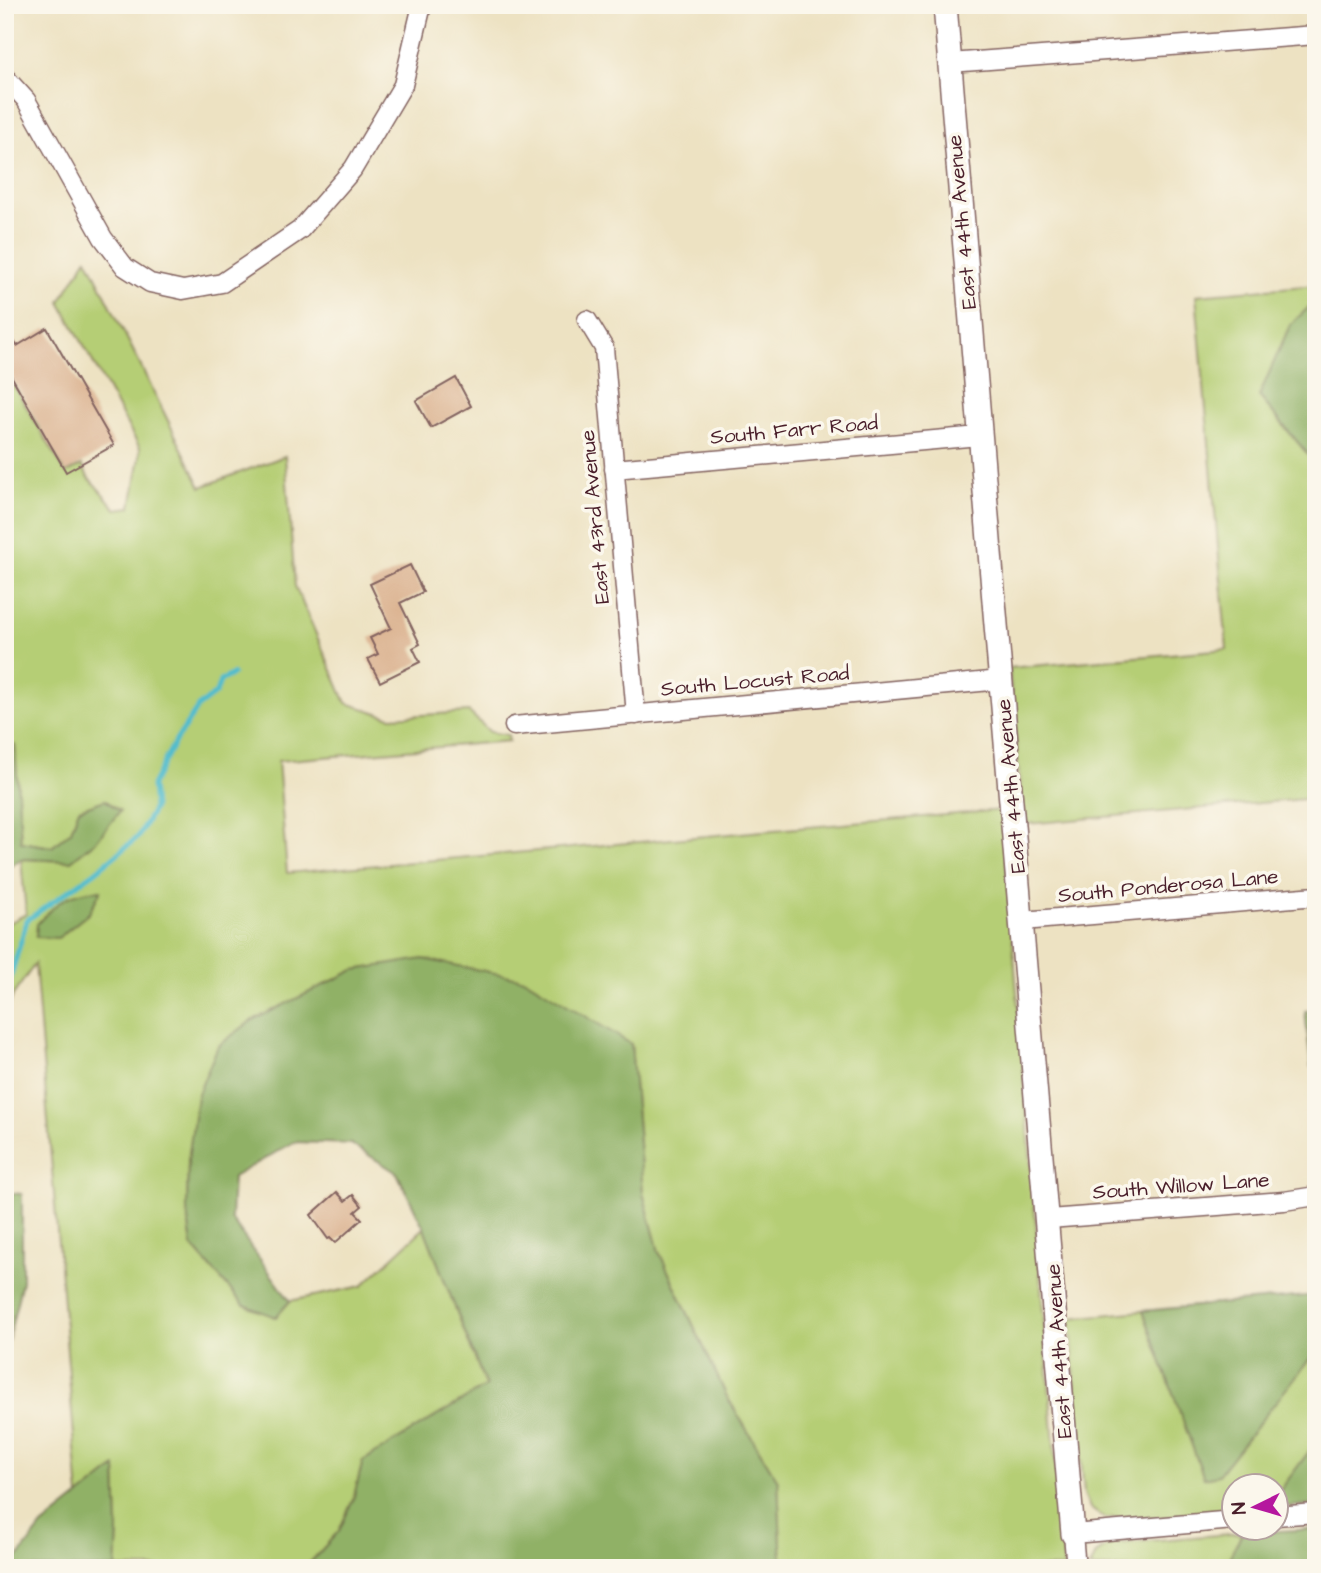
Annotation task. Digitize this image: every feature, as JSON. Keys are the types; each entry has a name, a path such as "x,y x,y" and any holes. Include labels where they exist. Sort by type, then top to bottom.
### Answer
{"street":[{"path":"5,77 26,100 103,238 125,267 150,282 183,290 222,283 300,230 353,169 403,85 422,5"},
{"name":"East 44th Avenue","path":"945,5 979,436 1049,1219 1076,1568"},
{"path":"950,63 1316,35"},
{"name":"East 43rd Avenue","path":"587,320 604,348 636,715"},
{"name":"South Farr Road","path":"614,469 979,436"},
{"name":"South Locust Road","path":"514,726 1002,680"},
{"name":"South Ponderosa Lane","path":"1023,921 1316,896"},
{"name":"South Willow Lane","path":"1049,1219 1284,1201 1316,1196"},
{"path":"1290,1515 1316,1513"},
{"path":"1073,1534 1220,1521"}],"green space":[{"path":"87,258 201,487 285,456 295,586 346,703 391,717 469,712 490,732 508,735 509,741 278,761 287,873 1002,810 1064,1568 782,1568 778,1481 727,1397 659,1252 643,1193 631,1044 188,1160 187,1210 192,1246 244,1305 276,1317 290,1301 362,1286 424,1228 486,1387 363,1461 353,1500 339,1531 309,1564 311,1568 116,1568 116,1467 79,1497 35,964 13,995 5,1017 5,925 26,914 21,859 71,861 120,811 105,800 79,809 71,831 52,847 21,842 15,745 5,741 5,371 66,473 82,465 88,477 116,509 131,507 140,457 140,448 60,302"},
{"path":"1316,285 1316,307 1310,306 1259,396 1316,464 1316,798 1027,824 1022,807 1009,668 1227,649 1196,295"},
{"path":"1310,306 1316,307 1316,464 1259,396 1290,325"},
{"path":"5,741 15,745 21,842 52,847 71,831 79,809 105,800 120,811 97,840 71,861 21,859 5,870"},
{"path":"101,890 89,913 58,938 36,937 37,924 58,903 72,895"},
{"path":"423,959 525,979 631,1044 643,1193 659,1252 727,1397 778,1481 782,1568 311,1568 309,1564 339,1531 353,1500 363,1461 486,1386 424,1228 397,1173 351,1144 294,1142 233,1177 231,1219 290,1301 276,1317 244,1305 192,1246 187,1210 188,1160 197,1096 218,1046 251,1021 354,970"},
{"path":"1316,1010 1316,1067 1311,1067 1305,1011"},
{"path":"5,1193 22,1194 22,1281 5,1355"},
{"path":"1316,1295 1316,1351 1218,1475 1204,1478 1143,1311"},
{"path":"1143,1311 1204,1478 1218,1474 1316,1351 1316,1442 1290,1477 1290,1472 1220,1472 1220,1512 1167,1517 1104,1518 1090,1508 1084,1494 1070,1318"},
{"path":"1316,1442 1316,1504 1290,1507 1290,1477"},
{"path":"116,1467 116,1568 10,1568 42,1526"},
{"path":"1316,1529 1316,1568 1224,1568 1237,1542 1290,1542 1290,1530"},
{"path":"1220,1535 1220,1542 1237,1542 1224,1568 1090,1568 1096,1554 1111,1544"}],"building":[{"path":"5,326 17,346 47,328 114,445 66,472 5,365"},
{"path":"456,378 471,406 431,428 416,401"},
{"path":"410,565 423,592 400,603 420,644 413,648 420,662 380,682 368,659 378,654 370,638 391,628 370,584"},
{"path":"337,1192 345,1201 353,1195 362,1206 355,1212 362,1219 335,1243 328,1239 311,1215"}],"waterway":[{"path":"5,996 27,920 95,872 138,837 154,808 152,785 173,745 198,707 216,693 220,681 233,674"}]}
